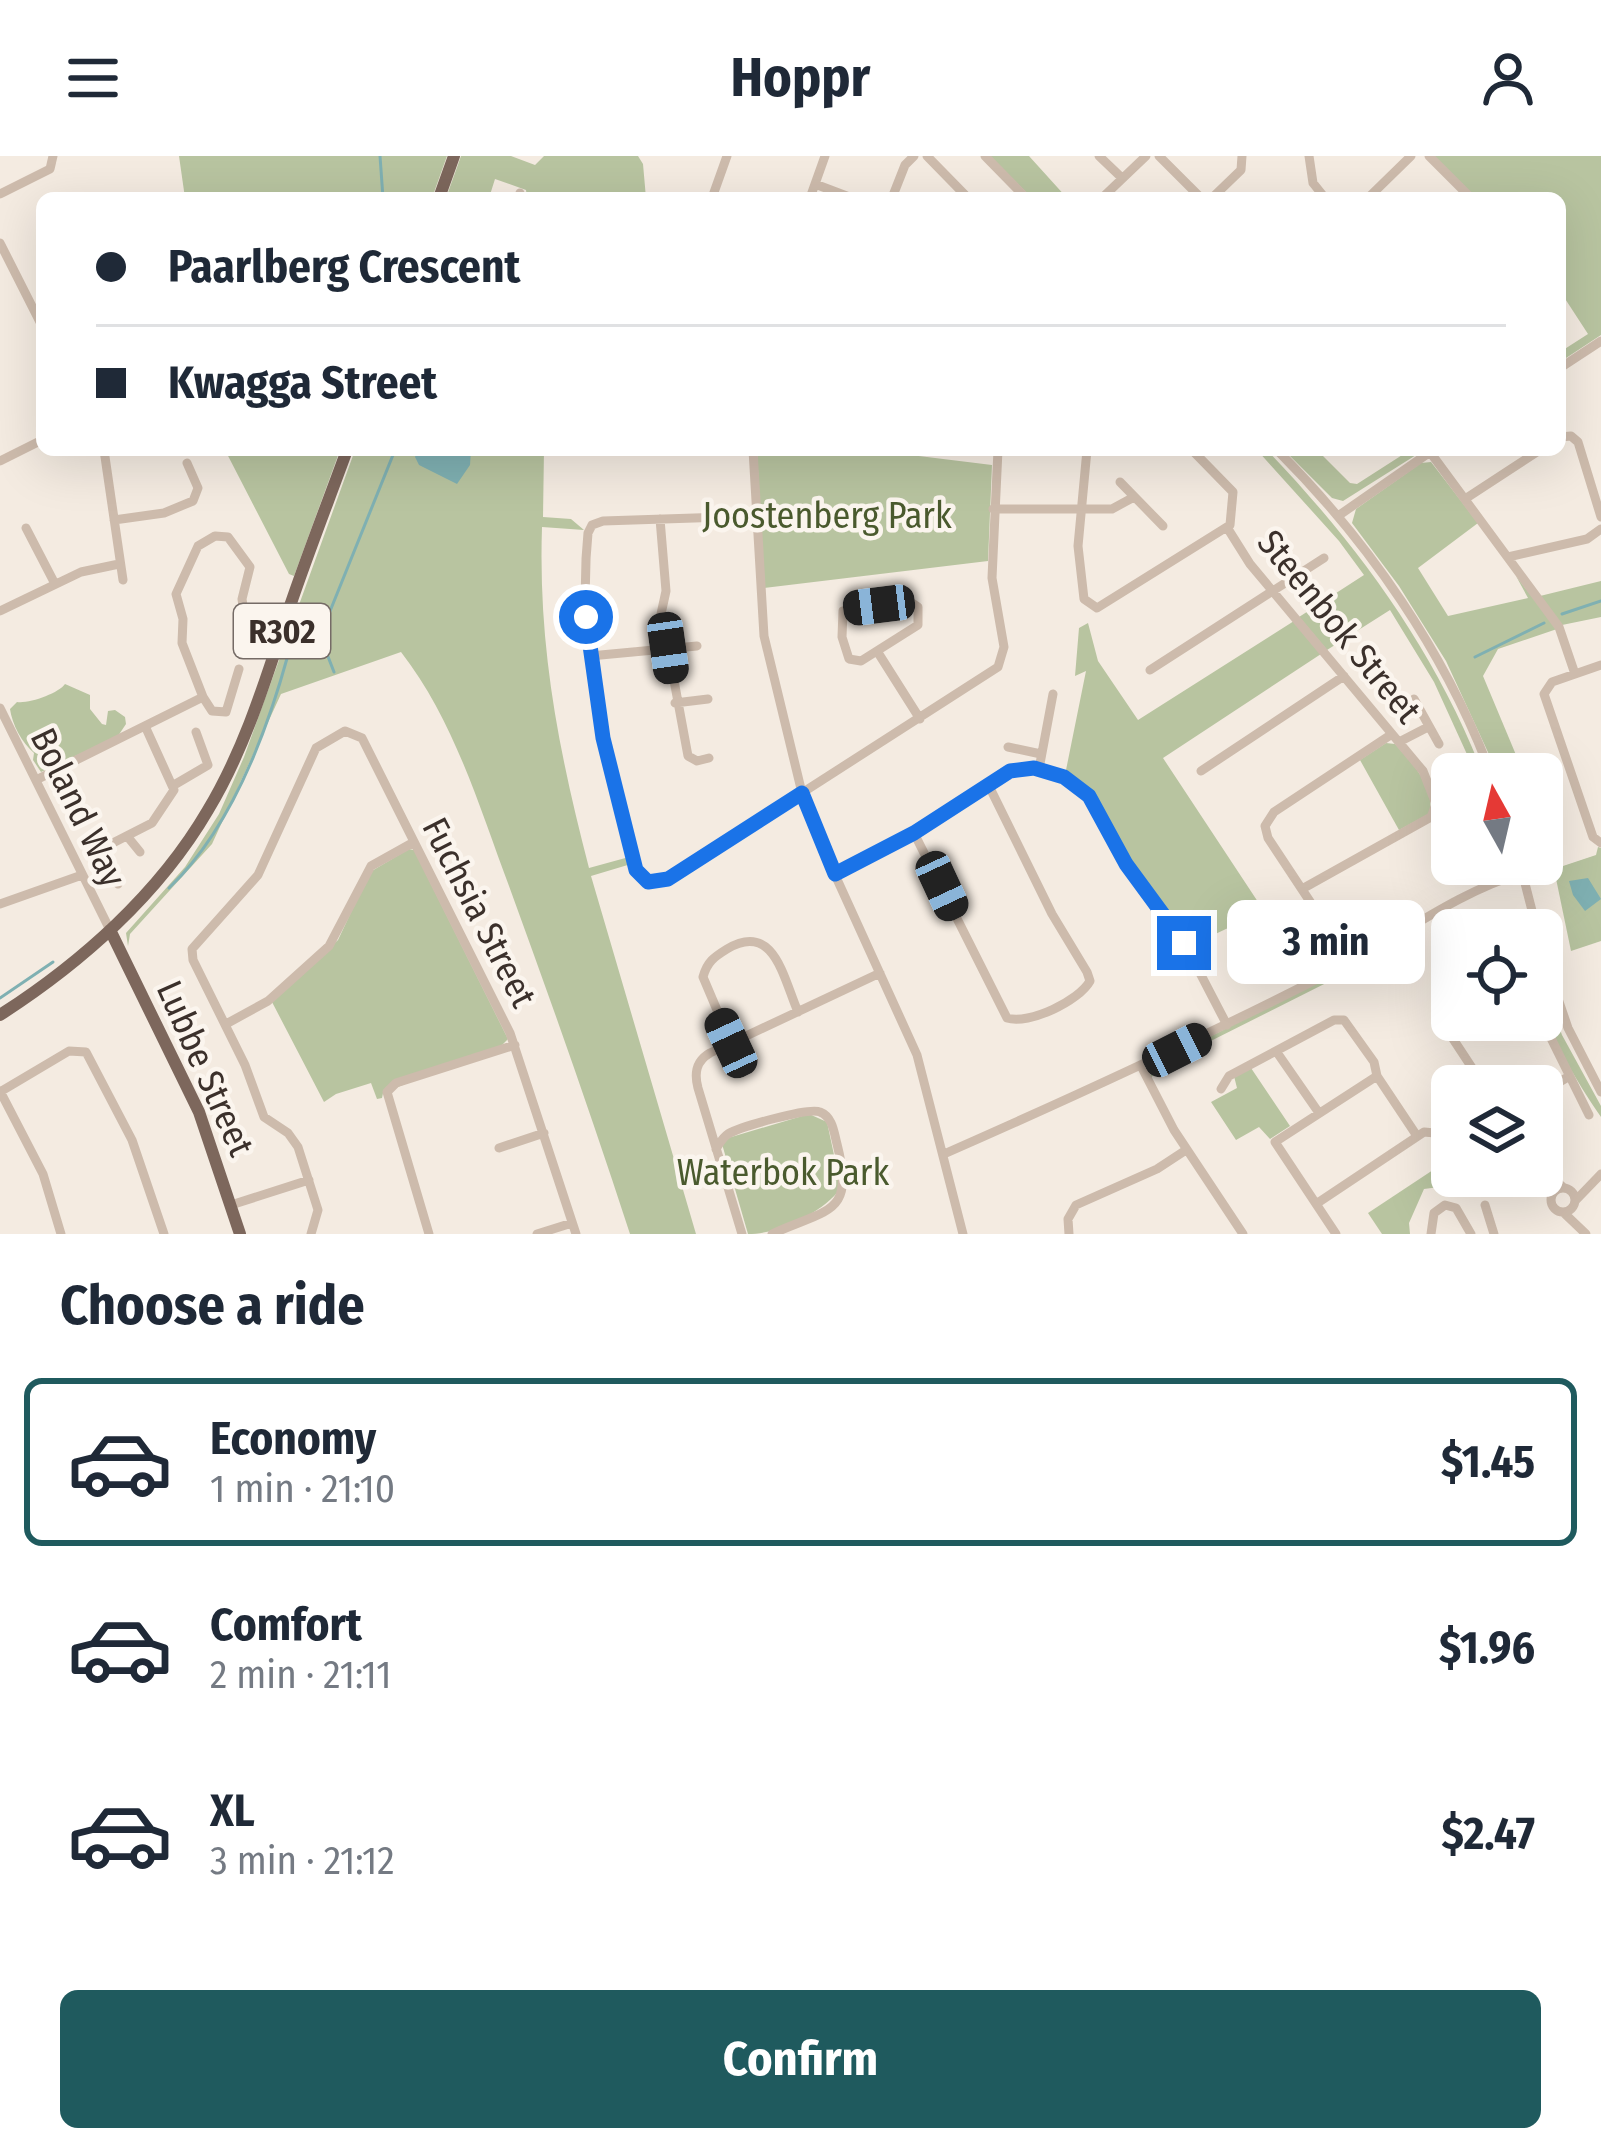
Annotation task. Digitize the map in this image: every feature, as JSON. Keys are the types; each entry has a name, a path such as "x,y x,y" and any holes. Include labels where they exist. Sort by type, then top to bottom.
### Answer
{"main road":[{"path":"441,192 454,156"},
{"name":"R302","path":"0,1015 71,966 110,930 183,848 224,782 345,456"},
{"name":"Lubbe Street","path":"110,930 199,1112 240,1234"}],"street":[{"path":"0,194 50,169 53,156"},
{"path":"714,192 728,156"},
{"path":"811,192 825,156"},
{"path":"894,192 914,156"},
{"path":"927,156 962,192"},
{"path":"985,156 1020,192"},
{"path":"1100,156 1122,178"},
{"path":"1108,192 1146,156"},
{"path":"1160,156 1195,192"},
{"path":"1217,192 1241,170 1242,156"},
{"path":"1310,156 1319,192"},
{"path":"1374,192 1411,156"},
{"path":"1429,156 1465,192"},
{"path":"814,184 836,192"},
{"path":"1311,192 1315,188"},
{"path":"0,243 36,314"},
{"path":"1566,364 1601,341"},
{"path":"1566,436 1578,442 1601,517"},
{"path":"0,461 36,443"},
{"path":"105,456 122,580"},
{"path":"753,456 766,649 802,793 916,1054 963,1234"},
{"path":"755,516 599,521 589,530 584,586 590,656 607,753 636,870 643,880 668,879 990,675 1003,658 992,584 997,456"},
{"path":"1086,456 1078,554 1083,596 1096,608 1228,529 1234,495 1198,456"},
{"path":"1283,456 1338,516 1409,612 1482,753"},
{"path":"1338,516 1425,456"},
{"path":"1435,456 1559,627 1575,674"},
{"path":"1465,499 1531,456"},
{"path":"114,520 164,513 193,501 198,488 187,463"},
{"path":"1120,482 1163,526"},
{"path":"993,509 1112,509 1135,497"},
{"path":"660,519 666,591 661,614"},
{"path":"26,528 54,582"},
{"name":"Steenbok Street","path":"1228,529 1426,777 1436,804 1433,814 1302,889"},
{"path":"1508,557 1587,539 1601,529"},
{"path":"239,669 226,712 215,713 198,699 182,643 183,619 176,594 193,554 206,540 228,537 250,567 242,599 244,614"},
{"path":"1150,670 1324,558"},
{"path":"0,610 54,582 119,564"},
{"path":"915,603 918,625 877,651 858,663 849,659 842,638 843,611 915,603"},
{"path":"590,656 697,646"},
{"path":"668,648 688,756 697,761 709,758"},
{"path":"877,651 920,719"},
{"path":"1597,840 1544,694 1552,682 1601,665"},
{"path":"1201,771 1344,676"},
{"path":"1039,769 1053,694"},
{"path":"36,780 198,699"},
{"path":"675,703 708,699"},
{"path":"1414,699 1438,744"},
{"name":"Boland Way","path":"0,708 110,930"},
{"path":"118,884 103,848 156,820 173,793 174,785 145,726"},
{"path":"1350,962 1268,838 1268,820 1395,738 1428,727"},
{"name":"Fuchsia Street","path":"226,1024 193,960 194,945 258,875 316,748 345,731 362,738 515,1045 574,1228"},
{"path":"174,785 208,765 196,732"},
{"path":"1008,747 1041,754"},
{"path":"835,874 914,833 1010,771 1039,769 1064,777 1092,801 1126,864 1189,950 1227,1025"},
{"path":"914,833 1006,1018 1025,1020 1082,993 1090,981 1087,972 1052,914 989,786"},
{"path":"127,836 140,852"},
{"path":"311,1234 319,1214 292,1137 264,1117 226,1024 268,1000 328,946 370,866 414,842"},
{"path":"0,904 82,875"},
{"path":"944,1154 1227,1025 1485,885"},
{"path":"731,1043 703,977 709,962 740,942 752,939 766,946 798,1012"},
{"path":"742,1234 695,1074 705,1056 880,973"},
{"path":"1563,1017 1601,1092"},
{"path":"1221,1089 1229,1076 1340,1019 1364,1046 1377,1076 1417,1136"},
{"path":"1552,1041 1589,1115"},
{"path":"429,1234 387,1092 396,1083 515,1045"},
{"path":"61,1234 43,1174 0,1092 69,1051 86,1052 133,1140 164,1234"},
{"path":"1276,1051 1319,1113"},
{"path":"1141,1066 1186,1150 1240,1229 1222,1234"},
{"path":"1336,1234 1275,1142 1377,1076"},
{"path":"1563,1080 1568,1077"},
{"path":"716,1149 729,1134 812,1110 824,1114 832,1124 845,1179 840,1198 829,1209 772,1234"},
{"path":"1316,1204 1417,1136 1431,1132"},
{"path":"499,1148 544,1133"},
{"path":"1069,1234 1068,1219 1076,1205 1186,1150"},
{"path":"1563,1190 1597,1177"},
{"path":"1563,1213 1597,1177"},
{"path":"231,1205 309,1180"},
{"path":"1563,1186 1576,1202 1584,1231"},
{"path":"1552,1197 1552,1207 1584,1231"},
{"path":"1431,1234 1433,1213 1445,1205 1456,1208 1471,1234"},
{"path":"1485,1205 1494,1234"},
{"path":"537,1234 574,1228"}],"green space":[{"path":"179,156 447,156 434,192 184,192"},
{"path":"461,156 511,156 535,165 544,156 638,156 645,192 526,192 495,179 491,192 448,192"},
{"path":"990,156 1029,156 1062,192 1026,192"},
{"path":"1434,156 1601,156 1601,335 1566,358 1566,348 1588,334 1566,300 1566,192 1469,192"},
{"path":"228,456 338,456 294,576"},
{"path":"353,456 544,456 543,517 571,519 584,530 542,527 547,657 568,783 589,868 629,857 631,864 591,876 696,1234 630,1234 476,795 436,706 401,652 281,694 212,844 130,934 128,946 126,933 185,867 219,814"},
{"name":"Joostenberg Park","path":"757,456 919,456 992,465 988,561 764,588"},
{"path":"1262,456 1272,456 1300,486 1391,601 1442,684 1474,753 1466,753 1434,682 1390,610 1327,650 1299,617 1364,575"},
{"path":"1290,456 1323,456 1350,483 1357,484 1401,456 1414,456 1343,501 1332,498"},
{"path":"1431,462 1478,523 1418,568 1448,616 1528,598 1516,576 1557,629 1498,649 1483,676 1515,753 1488,753 1446,661 1352,523 1356,509 1421,463"},
{"path":"1601,581 1601,617 1562,625 1540,596"},
{"path":"1294,621 1321,654 1163,758 1264,911 1190,946 1121,850 1096,800 1065,775 1086,671 1075,676 1079,628 1088,623 1098,661 1138,720"},
{"path":"65,684 90,695 90,709 102,724 106,725 108,711 115,710 126,724 118,736 41,772 10,709"},
{"path":"1386,743 1395,744 1408,759 1429,795 1429,814 1399,830 1360,760"},
{"path":"1601,848 1601,941 1571,951 1557,885 1563,885 1563,866 1596,855"},
{"path":"414,850 508,1039 383,1093 382,1098 377,1099 371,1083 324,1102 272,1002 338,940 370,872"},
{"path":"1349,966 1354,969 1159,1067 1151,1078 1156,1064"},
{"path":"1563,1037 1601,1106 1601,1117 1557,1041"},
{"path":"1251,1068 1290,1126 1270,1139 1259,1127 1236,1140 1211,1102 1237,1088 1234,1076"},
{"name":"Waterbok Park","path":"809,1114 827,1122 841,1188 799,1220 748,1234 722,1144 728,1138"},
{"path":"1431,1171 1431,1188 1424,1189 1409,1223 1410,1234 1382,1234 1368,1213"}],"water":[{"path":"471,456 457,484 419,465 415,457"},
{"path":"1588,878 1601,899 1585,911 1569,881"}],"waterway":[{"path":"380,156 383,192"},
{"path":"334,672 320,636 393,456"},
{"path":"1562,614 1601,601"},
{"path":"1475,657 1544,623"},
{"path":"297,648 317,638"},
{"path":"169,888 191,865 228,810 257,749 288,655 294,650"},
{"path":"0,998 53,962"}],"route":[{"path":"586,617 610,768 636,870 643,880 668,879 802,793 835,874 914,833 1010,771 1034,768 1064,777 1089,796 1126,864 1184,943"}]}
